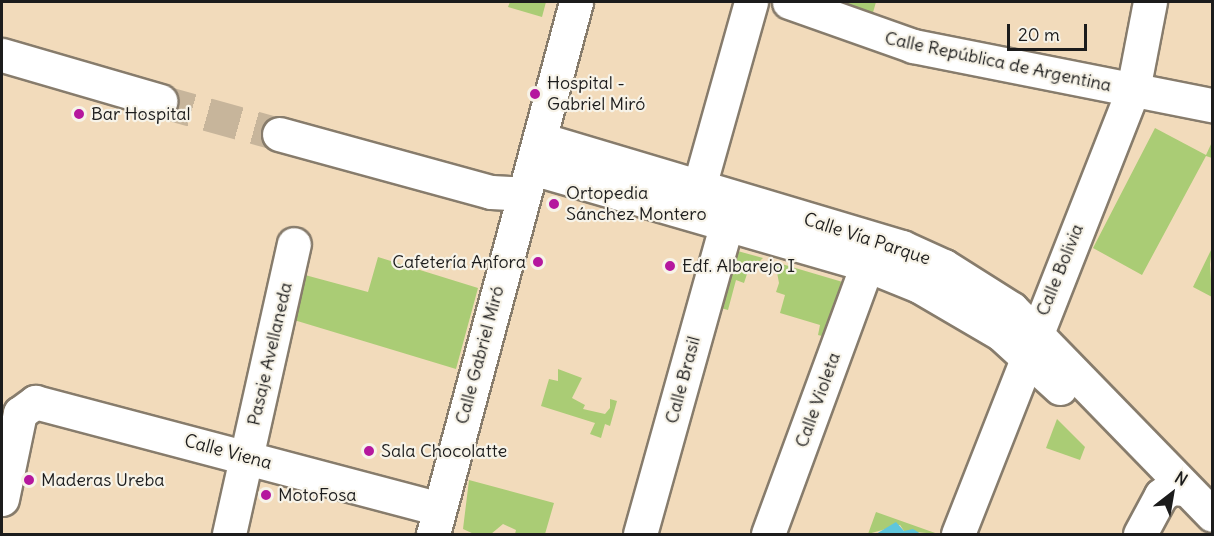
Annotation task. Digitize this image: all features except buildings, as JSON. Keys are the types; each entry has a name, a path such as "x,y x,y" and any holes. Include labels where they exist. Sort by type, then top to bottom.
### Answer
{"street":[{"name":"Calle Gabriel Miró","path":"436,522 576,2"},
{"path":"699,187 751,2"},
{"name":"Calle República de Argentina","path":"789,2 903,44 1212,105"},
{"name":"Calle Bolivia","path":"958,534 1132,90 1149,2"},
{"path":"2,55 160,101"},
{"path":"279,134 491,192 532,167"},
{"name":"Calle Vía Parque","path":"532,167 699,187 902,247 979,286 1173,492 1202,534"},
{"name":"Calle Vía Parque","path":"532,167 867,266 1031,343"},
{"name":"Calle Brasil","path":"640,534 726,225"},
{"name":"Pasaje Avellaneda","path":"229,534 294,244"},
{"name":"Calle Violeta","path":"768,534 867,266"},
{"name":"Calle Viena","path":"2,499 20,413 28,404 40,402 247,457 436,522"},
{"path":"1140,534 1173,492"},
{"name":"Calle Vía Parque","path":"1173,492 1212,515"}],"green space":[{"path":"510,2 546,2 542,17 508,7"},
{"path":"813,2 876,2 870,23"},
{"path":"1155,128 1206,155 1212,142 1212,158 1206,156 1142,275 1093,248"},
{"path":"1212,248 1210,264 1212,297 1193,287"},
{"path":"734,250 763,258 747,274 744,283 736,280 728,310 717,307"},
{"path":"378,257 478,288 456,369 294,320 305,275 368,292"},
{"path":"775,262 846,283 826,337 818,335 820,325 780,313 785,295 776,292 779,283"},
{"path":"558,369 582,378 572,398 585,405 583,409 605,414 610,408 610,399 617,401 610,426 605,424 601,438 590,434 595,423 541,406 549,379 558,381"},
{"path":"1057,419 1085,447 1080,460 1046,448"},
{"path":"469,480 554,503 545,534 515,534 516,530 503,524 491,534 474,534 463,529"},
{"path":"876,512 938,534 904,531 900,525 868,534"}],"water":[{"path":"896,522 904,531 913,529 921,534 876,534"}],"tunnel":[{"path":"160,101 279,134"}],"place":[{"name":"Hospital - Gabriel Miró","path":"535,94"},
{"name":"Bar Hospital","path":"79,114"},
{"name":"Ortopedia Sánchez Montero","path":"554,204"},
{"name":"Cafetería Anfora","path":"538,262"},
{"name":"Edf. Albarejo I","path":"670,266"},
{"name":"Sala Chocolatte","path":"369,451"},
{"name":"Maderas Ureba","path":"29,480"},
{"name":"MotoFosa","path":"266,495"}]}
